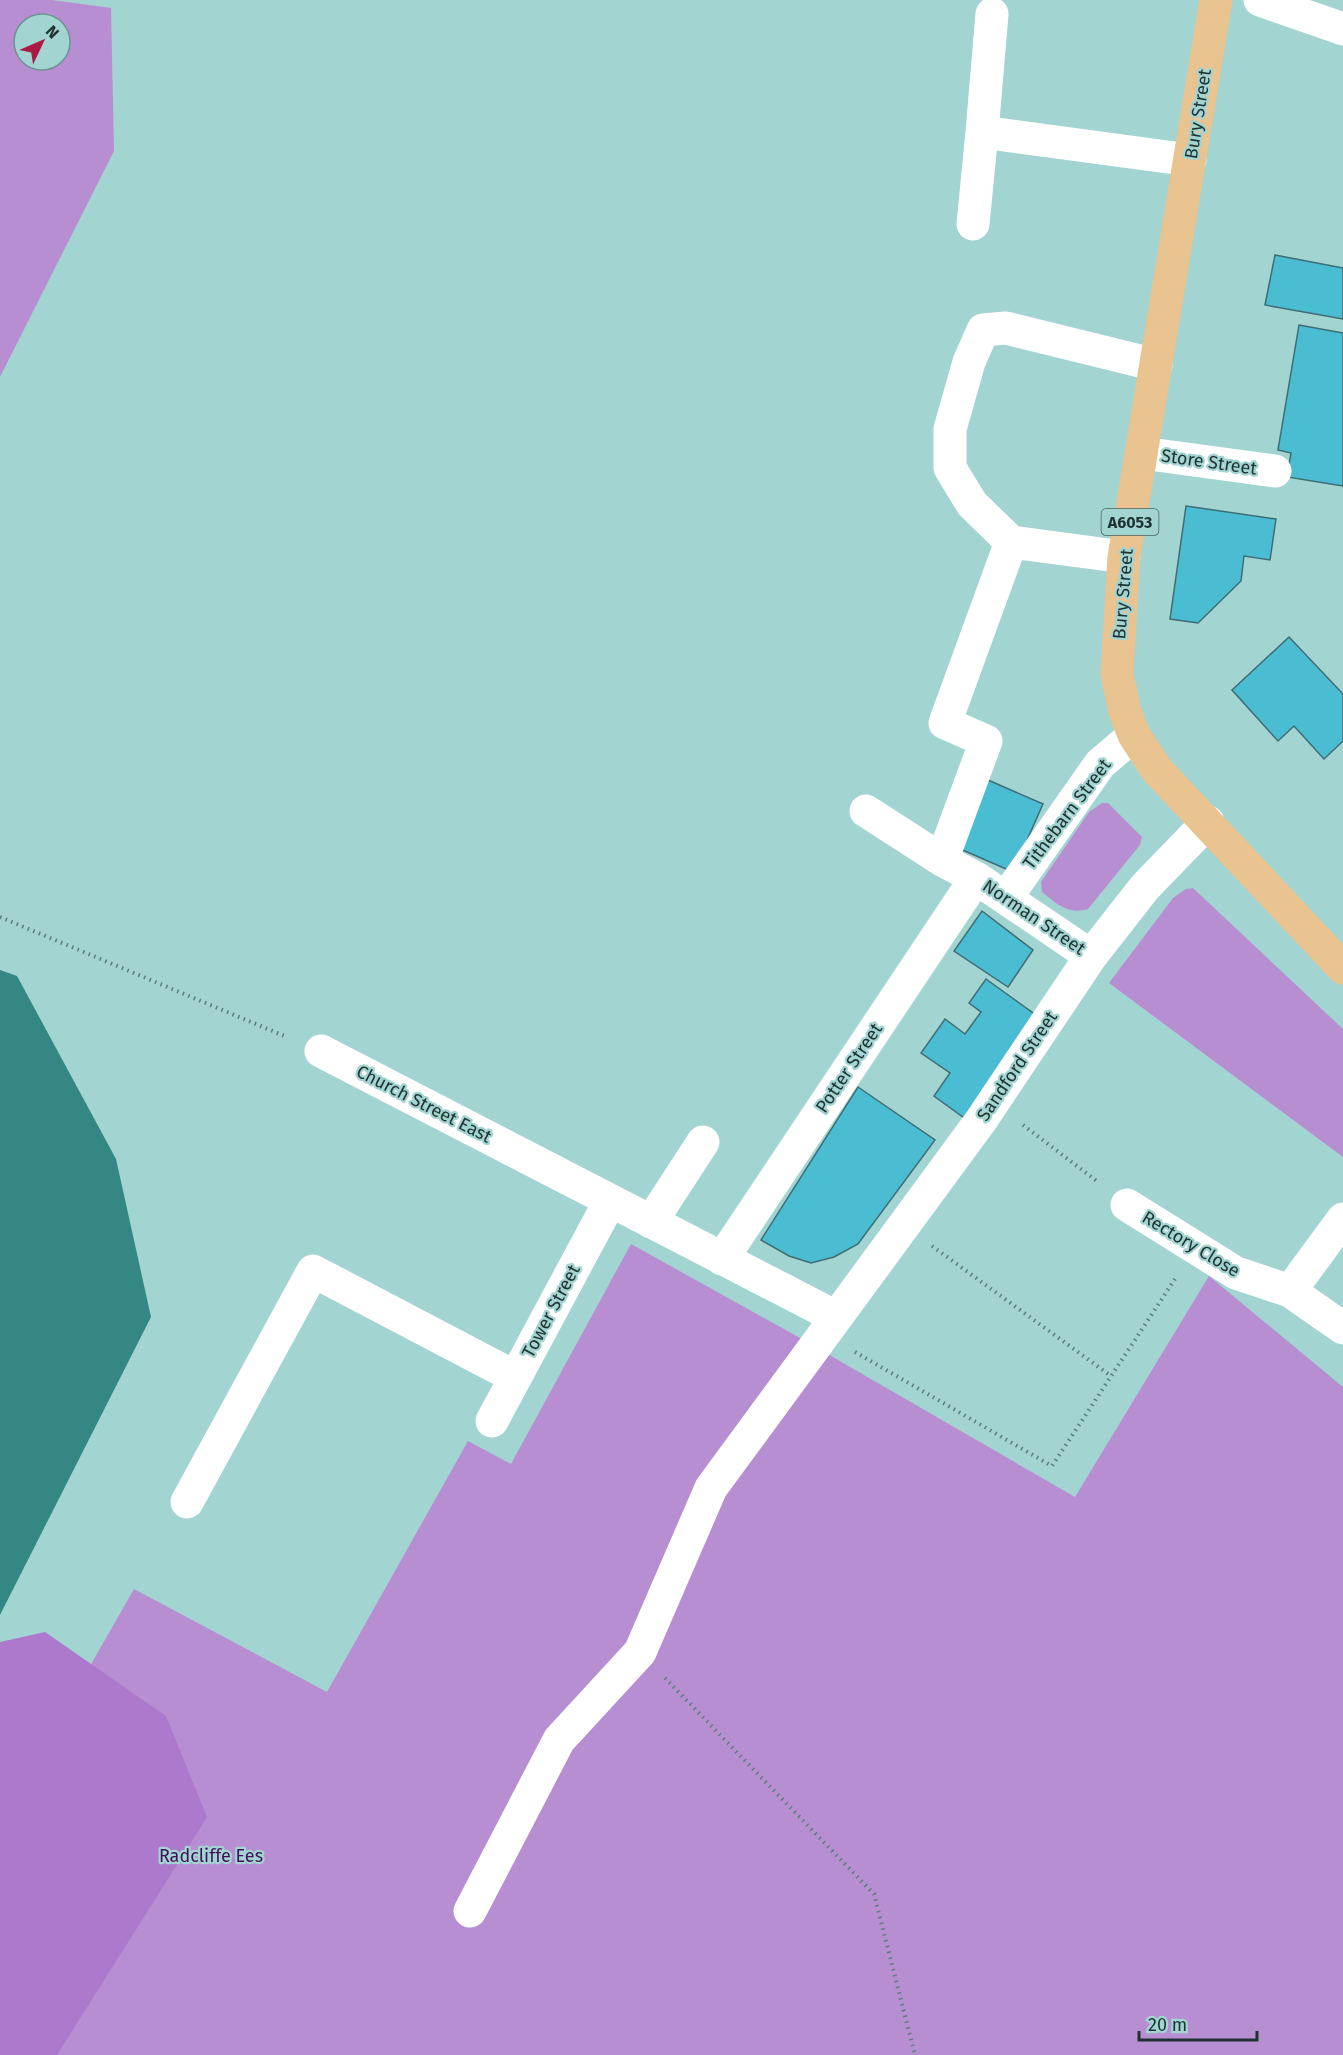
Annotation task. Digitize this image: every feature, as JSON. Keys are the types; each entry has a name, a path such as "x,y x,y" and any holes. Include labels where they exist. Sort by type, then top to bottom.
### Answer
{"main road":[{"name":"Bury Street","path":"1216,0 1124,557 1117,674 1125,712 1134,735 1157,770 1343,968"}],"street":[{"path":"1260,0 1343,29"},
{"path":"973,224 992,14"},
{"path":"982,132 1190,160"},
{"path":"1124,557 1011,542 972,504 950,468 950,429 969,362 983,330 1006,328 1156,365"},
{"name":"Store Street","path":"1142,453 1275,471"},
{"path":"942,860 986,741 945,723 1011,542"},
{"name":"Tithebarn Street","path":"1006,898 1100,764 1134,735"},
{"name":"Norman Street","path":"866,812 942,860 976,878 1091,956"},
{"name":"Sandford Street","path":"470,1911 559,1740 640,1652 711,1488 993,1102 1091,956 1144,887 1208,822"},
{"name":"Potter Street","path":"722,1259 976,878"},
{"name":"Church Street East","path":"321,1051 722,1259 830,1326"},
{"path":"651,1221 702,1142"},
{"name":"Tower Street","path":"492,1421 610,1201"},
{"name":"Rectory Close","path":"1127,1205 1236,1273 1290,1291 1343,1328"},
{"path":"1290,1291 1343,1219"},
{"path":"187,1502 312,1271 515,1377"}],"path":[{"path":"0,917 321,1051"},
{"path":"993,1102 1127,1205"},
{"path":"903,1226 1111,1376"},
{"path":"830,1326 1052,1466 1196,1248"},
{"path":"640,1652 874,1894 915,2055"}],"green space":[{"path":"0,0 52,0 111,8 114,151 0,377"},
{"path":"1102,803 1108,803 1142,837 1140,845 1088,909 1074,911 1058,904 1042,892 1041,882 1089,812"},
{"path":"1193,888 1343,1029 1343,1157 1109,983 1173,898 1186,889"},
{"name":"Radcliffe Ees","path":"631,1244 800,1338 1075,1497 1209,1276 1343,1387 1343,2055 0,2055 0,1824 134,1589 327,1692 468,1441 511,1464"}],"shaded area":[{"path":"45,1632 166,1716 207,1817 57,2055 0,2055 0,1642"}],"water":[{"path":"0,970 17,976 116,1159 151,1317 0,1615"}],"building":[{"path":"1275,255 1343,268 1343,319 1265,305"},
{"path":"1299,325 1343,333 1343,486 1287,477 1291,453 1278,450"},
{"path":"1186,506 1276,519 1270,560 1244,556 1241,581 1198,623 1170,619"},
{"path":"1289,637 1343,694 1343,741 1324,759 1294,726 1278,741 1232,690"},
{"path":"988,780 1043,804 1013,872 958,848"},
{"path":"982,911 1033,950 1008,987 954,951"},
{"path":"986,979 1040,1018 967,1120 934,1096 950,1073 921,1053 945,1019 965,1034 981,1012 969,1003"},
{"path":"858,1087 935,1140 858,1244 834,1257 811,1263 789,1256 761,1240"}]}
